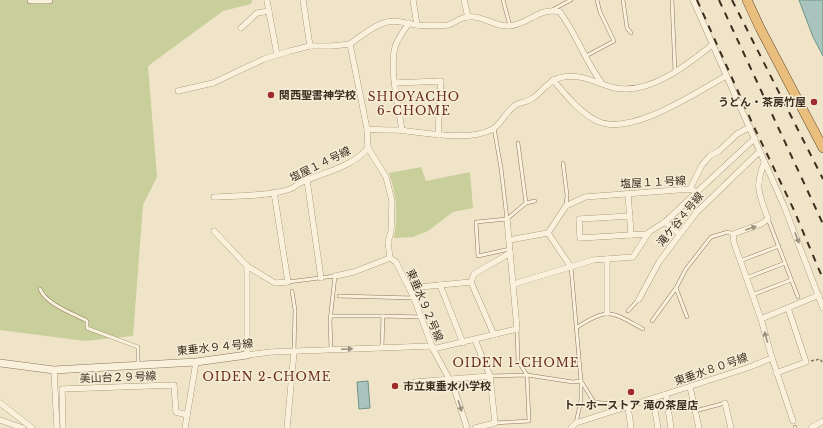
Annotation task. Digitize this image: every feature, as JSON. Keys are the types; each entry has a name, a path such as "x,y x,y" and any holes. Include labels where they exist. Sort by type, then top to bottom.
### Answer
{"highway":[{"path":"747,0 760,28 823,148"}],"street":[{"path":"31,0 50,0"},
{"path":"303,0 310,46"},
{"path":"413,0 416,25"},
{"path":"464,0 468,17"},
{"path":"693,0 755,138 764,164 784,206 823,308"},
{"path":"267,1 278,55"},
{"path":"178,91 213,83 278,55 310,46 350,44 366,32 386,22 409,23 416,25 449,24 468,17 481,18 491,24 510,26 525,22 544,11 552,10 560,12 574,33 601,82"},
{"path":"241,28 257,13 269,11"},
{"path":"402,131 395,83 394,62 395,47 409,23"},
{"path":"335,276 354,272 390,258 388,242 391,232 392,201 386,177 368,148 366,129 350,44"},
{"path":"366,129 438,135 475,134 494,128 516,104 533,98 553,80 573,76 626,89 642,86 675,73 692,62 712,45"},
{"path":"553,80 577,107 596,121 612,126 643,120 726,76"},
{"path":"395,83 441,81 438,135"},
{"path":"690,189 702,165 710,156 719,151 737,134 750,127"},
{"name":"塩屋１１号線","path":"566,206 585,197 690,189 697,192 755,138"},
{"name":"塩屋１４号線","path":"214,197 248,196 290,189 307,180 337,168 363,154 368,148"},
{"name":"滝ケ谷４号線","path":"639,299 659,262 679,234 708,199 760,151"},
{"path":"764,164 758,178 758,190 768,219 761,224 733,234 734,243 761,319 776,373 794,425"},
{"path":"307,180 321,278"},
{"path":"214,231 247,266 275,283 288,282 274,192"},
{"path":"514,284 593,260 633,257 647,234 665,222 697,192"},
{"path":"628,193 631,235"},
{"path":"509,240 548,233 566,206"},
{"path":"630,216 579,219 580,238 647,234"},
{"path":"507,218 517,329"},
{"path":"665,222 679,234"},
{"path":"548,233 571,267"},
{"path":"494,335 471,282 474,274 510,251"},
{"name":"東垂水９２号線","path":"390,258 396,262 414,298 433,347 454,388 467,428"},
{"path":"606,313 607,259"},
{"path":"247,266 247,355"},
{"path":"409,288 471,282"},
{"path":"440,285 463,343"},
{"path":"761,319 819,295"},
{"path":"776,373 806,362 788,308"},
{"name":"東垂水９４号線","path":"0,362 54,370 196,362 271,352 382,347 433,347 463,343 517,329"},
{"path":"475,340 490,376 495,422 475,428"},
{"path":"287,428 294,352"},
{"name":"東垂水８０号線","path":"571,428 576,423 666,395 772,358"},
{"path":"185,428 196,362"},
{"path":"54,370 57,428"},
{"path":"415,382 490,376"},
{"name":"美山台２９号線","path":"64,428 62,389 174,385 176,412 187,415"},
{"path":"690,386 699,428"},
{"path":"666,395 671,428"},
{"path":"653,398 658,428"},
{"path":"0,402 32,428"},
{"path":"725,403 731,428"},
{"path":"628,407 631,428"},
{"path":"0,420 23,428"},
{"path":"811,428 823,421"}],"lane":[{"path":"504,0 510,26"},
{"path":"552,10 571,0"},
{"path":"586,56 614,41 600,12 597,0"},
{"path":"623,0 627,28 631,33"},
{"path":"672,0 675,73"},
{"path":"494,128 501,168 507,218"},
{"path":"518,143 526,203"},
{"path":"564,163 567,195 566,206"},
{"path":"510,251 478,256 476,222 507,218 526,203 534,201"},
{"path":"768,219 798,297"},
{"path":"652,321 676,288 686,269 711,237 728,232 733,234"},
{"path":"740,261 779,246"},
{"path":"746,278 785,263"},
{"path":"571,267 581,381 581,400 576,423"},
{"path":"288,282 335,276 331,316 331,350"},
{"path":"752,295 791,280"},
{"path":"40,288 43,296 51,302 87,321 87,328 138,347 138,365"},
{"path":"676,288 687,317"},
{"path":"292,291 295,310 294,352"},
{"path":"339,296 414,298"},
{"name":"滝ケ谷４号線","path":"628,311 639,299"},
{"path":"576,328 606,313 620,315 643,329"},
{"path":"331,316 422,317"},
{"path":"382,316 382,347"},
{"path":"495,422 529,421 528,375 518,361 517,329"},
{"path":"490,376 528,375 573,382 581,381"},
{"path":"581,381 594,402 611,404 618,410"},
{"path":"695,411 725,403"}],"path":[{"path":"806,362 820,359 823,363"}],"green space":[{"path":"0,0 252,0 251,4 223,11 148,66 157,177 143,205 133,336 85,341 0,330"},
{"path":"421,167 426,181 470,172 473,208 453,212 428,231 413,237 394,238 396,205 394,190 389,173"}],"water":[{"path":"799,0 823,0 823,56 813,37"},
{"path":"368,381 370,408 359,409 357,382"}],"railway":[{"path":"697,0 754,127 793,208 823,279"},
{"path":"719,0 823,224"},
{"path":"732,0 823,179"}],"place":[{"name":"関西聖書神学校","path":"271,95"},
{"name":"うどん・茶房竹屋","path":"814,102"},
{"name":"市立東垂水小学校","path":"395,386"},
{"name":"トーホーストア 滝の茶屋店","path":"631,392"}],"district":[{"name":"SHIOYACHO 6-CHOME","path":"414,104"},
{"name":"OIDEN 1-CHOME","path":"516,363"},
{"name":"OIDEN 2-CHOME","path":"267,377"}]}
